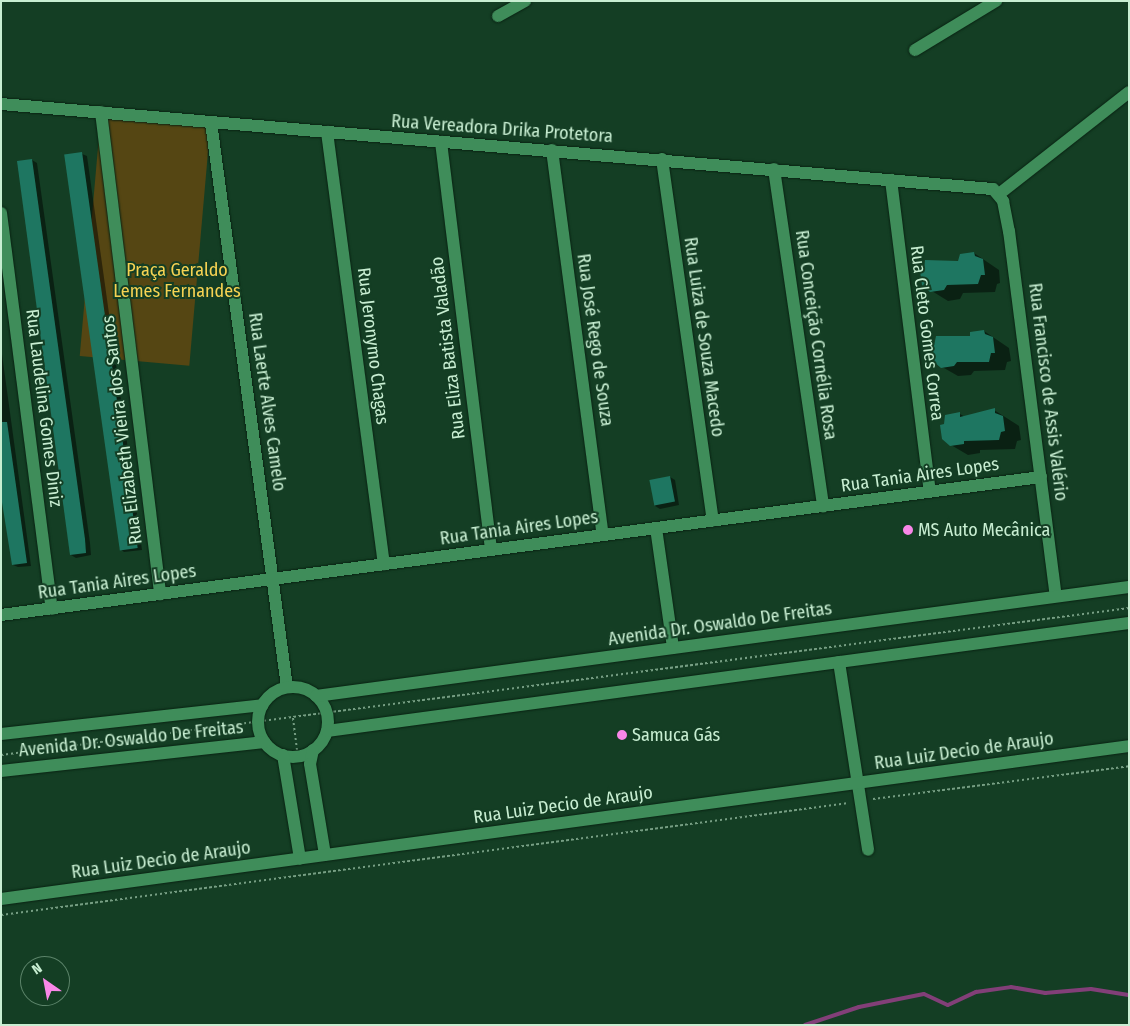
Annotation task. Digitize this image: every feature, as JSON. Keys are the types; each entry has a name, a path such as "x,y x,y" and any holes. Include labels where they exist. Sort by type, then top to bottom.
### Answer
{"street":[{"path":"498,16 525,1"},
{"path":"915,50 996,1"},
{"path":"999,194 1129,92"},
{"name":"Rua Vereadora Drika Protetora","path":"1,104 774,169 993,189 999,194"},
{"name":"Rua Elizabeth Vieira dos Santos","path":"101,112 160,594"},
{"name":"Rua Laerte Alves Camelo","path":"211,122 287,687"},
{"name":"Rua Jeronymo Chagas","path":"327,132 384,564"},
{"name":"Rua Eliza Batista Valadão","path":"441,142 491,550"},
{"name":"Rua José Rego de Souza","path":"552,150 603,535"},
{"name":"Rua Luiza de Souza Macedo","path":"662,159 713,520"},
{"name":"Rua Conceição Cornélia Rosa","path":"774,169 823,506"},
{"name":"Rua Cleto Gomes Correa","path":"891,180 930,491"},
{"name":"Rua Francisco de Assis Valério","path":"999,194 1009,231 1056,596"},
{"name":"Rua Laudelina Gomes Diniz","path":"1,212 52,609"},
{"name":"Rua Tania Aires Lopes","path":"1,615 1041,476"},
{"path":"656,528 673,648"},
{"name":"Avenida Dr. Oswaldo De Freitas","path":"316,696 1129,587"},
{"path":"327,731 1129,623"},
{"path":"839,662 868,850"},
{"path":"313,750 298,756 283,755 264,742 258,723 262,705 273,693 287,687 303,688 316,696 327,714 327,731 313,750 310,764 325,855"},
{"name":"Avenida Dr. Oswaldo De Freitas","path":"1,734 262,705"},
{"name":"Avenida Dr. Oswaldo De Freitas","path":"1,772 264,742"},
{"name":"Rua Luiz Decio de Araujo","path":"1,899 1129,746"},
{"path":"283,755 300,859"}],"path":[{"path":"1,755 1129,608"},
{"path":"1,915 1129,766"}],"green space":[{"name":"Praça Geraldo Lemes Fernandes","path":"101,113 211,123 189,366 80,356"}],"building":[{"path":"82,152 138,548 120,551 64,155"},
{"path":"32,159 85,539 86,553 70,555 17,161"},
{"path":"974,252 975,256 983,259 985,275 981,275 978,284 947,285 944,290 930,292 922,285 920,271 924,270 925,260 958,261 960,254"},
{"path":"984,330 985,334 993,337 995,353 991,353 989,362 957,362 954,366 941,368 933,361 931,346 934,346 936,336 970,336 970,332"},
{"path":"995,408 995,413 1003,416 1005,431 1001,432 999,440 964,441 964,444 950,446 942,439 940,425 944,424 945,415 960,412 960,417"},
{"path":"1,422 7,422 27,563 12,565 1,496"},
{"path":"670,476 675,502 654,506 649,480"}],"waterway":[{"path":"805,1025 859,1007 924,994 948,1005 976,992 1011,987 1045,993 1091,989 1129,995"}],"place":[{"name":"MS Auto Mecânica","path":"908,530"},
{"name":"Samuca Gás","path":"622,735"}]}
